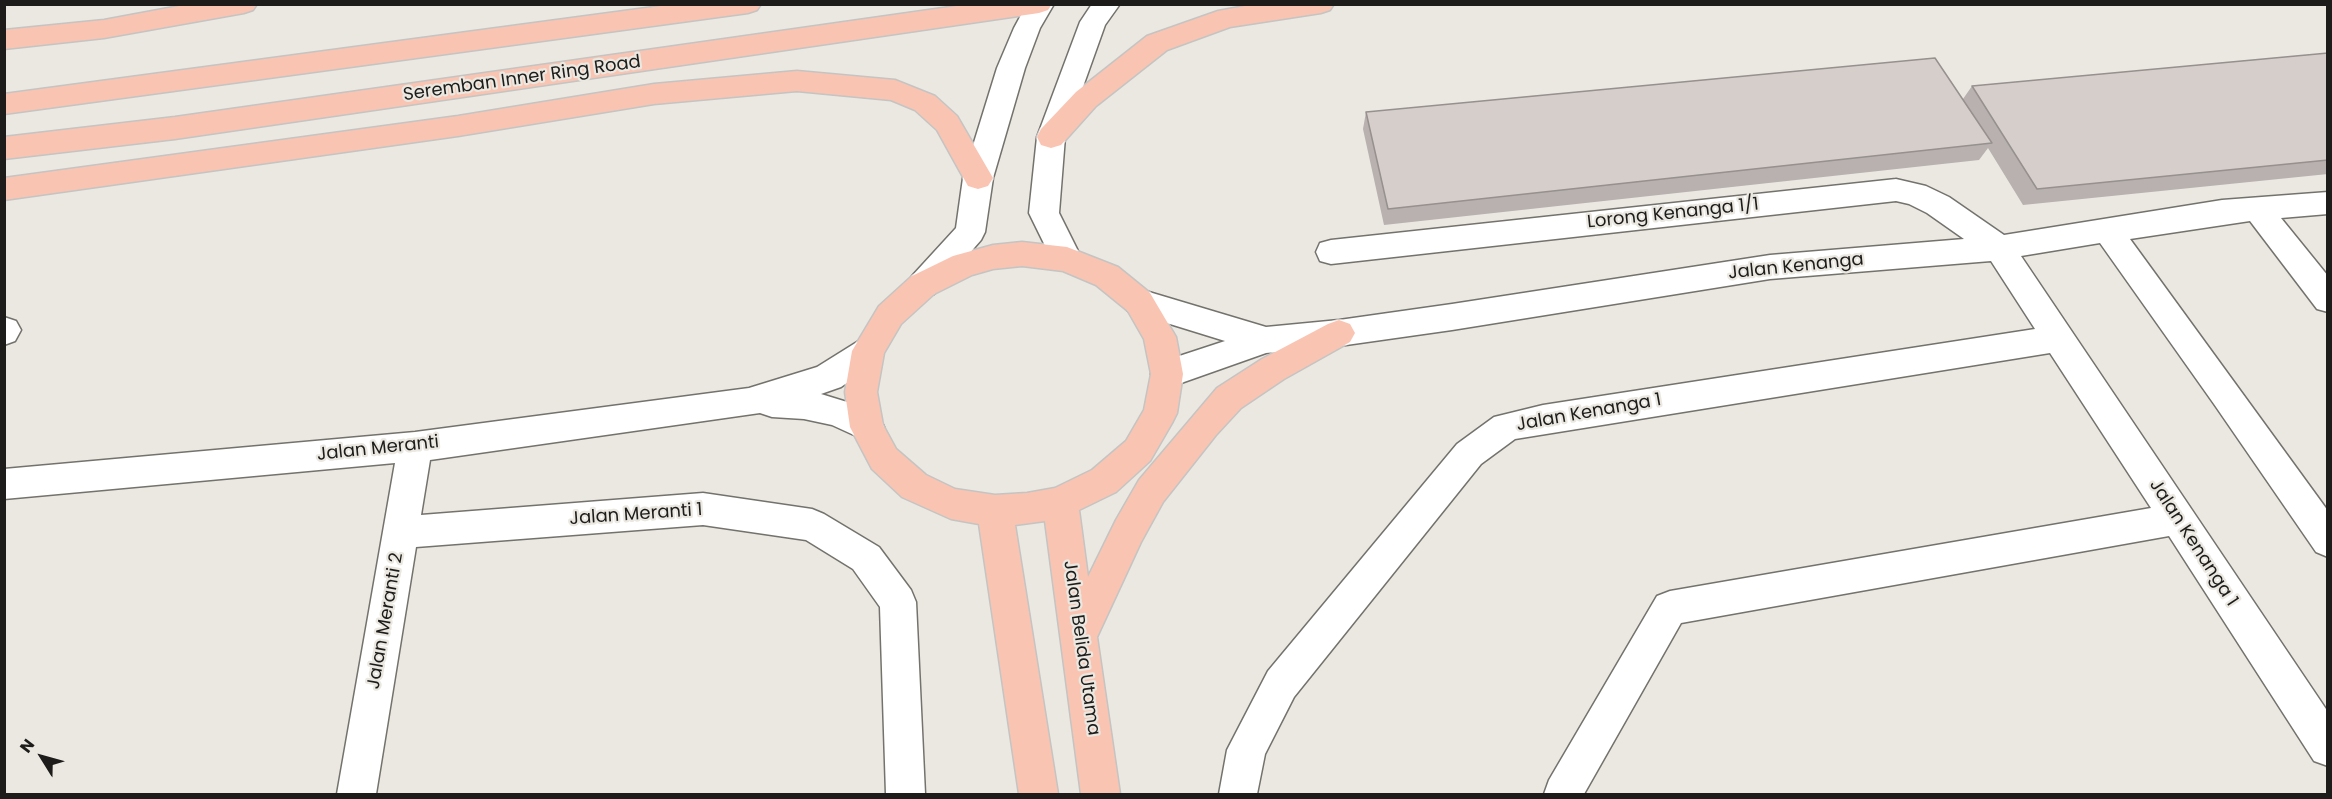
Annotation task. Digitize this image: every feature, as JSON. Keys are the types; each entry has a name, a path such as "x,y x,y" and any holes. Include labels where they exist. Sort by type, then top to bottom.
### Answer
{"main road":[{"path":"4,40 104,29 243,4"},
{"path":"4,104 748,4"},
{"path":"1051,137 1086,99 1157,44 1227,18 1321,4"},
{"name":"Seremban Inner Ring Road","path":"4,148 175,128 1039,6"},
{"path":"4,189 446,128 654,94 797,81 895,90 925,103 946,123 978,178"},
{"path":"1022,254 1067,260 1107,276 1139,302 1160,337 1167,374 1160,413 1138,451 1104,481 1060,502 1028,509 995,511 951,504 914,486 884,459 867,427 861,392 868,351 890,315 923,285 964,264 993,257 1022,254"},
{"path":"1079,636 1128,531 1151,491 1204,425 1229,398 1273,369 1339,333"},
{"name":"Jalan Belida Utama","path":"1060,502 1101,795"},
{"path":"995,511 1038,795"}],"street":[{"path":"923,285 970,232 978,178 1011,68 1027,28 1039,6"},
{"path":"1067,260 1044,213 1051,137 1100,13"},
{"name":"Lorong Kenanga 1/1","path":"1331,252 1896,190 1916,194 1938,205 1999,248"},
{"name":"Jalan Kenanga","path":"1167,374 1266,340 1339,333 1770,267 1999,248 2222,212 2328,203"},
{"path":"2257,209 2328,300"},
{"path":"2108,231 2226,394 2328,541"},
{"name":"Jalan Kenanga 1","path":"1999,248 2328,747"},
{"name":"Jalan Kenanga","path":"1139,302 1266,340"},
{"name":"Jalan Kenanga 1","path":"1238,795 1246,750 1281,684 1469,454 1506,428 1543,419 2059,338"},
{"name":"Jalan Meranti","path":"4,484 415,447 749,402 798,389 829,377 868,351"},
{"name":"Jalan Meranti","path":"749,402 804,405 848,416 867,427"},
{"name":"Jalan Meranti 2","path":"356,795 415,447"},
{"name":"Jalan Meranti 1","path":"401,532 703,510 812,525 866,558 898,602 906,795"},
{"path":"1563,795 1670,608 2177,519"}],"building":[{"path":"2328,53 2328,160 2037,189 1972,86"},
{"path":"1935,58 1992,143 1388,209 1366,112"}]}
